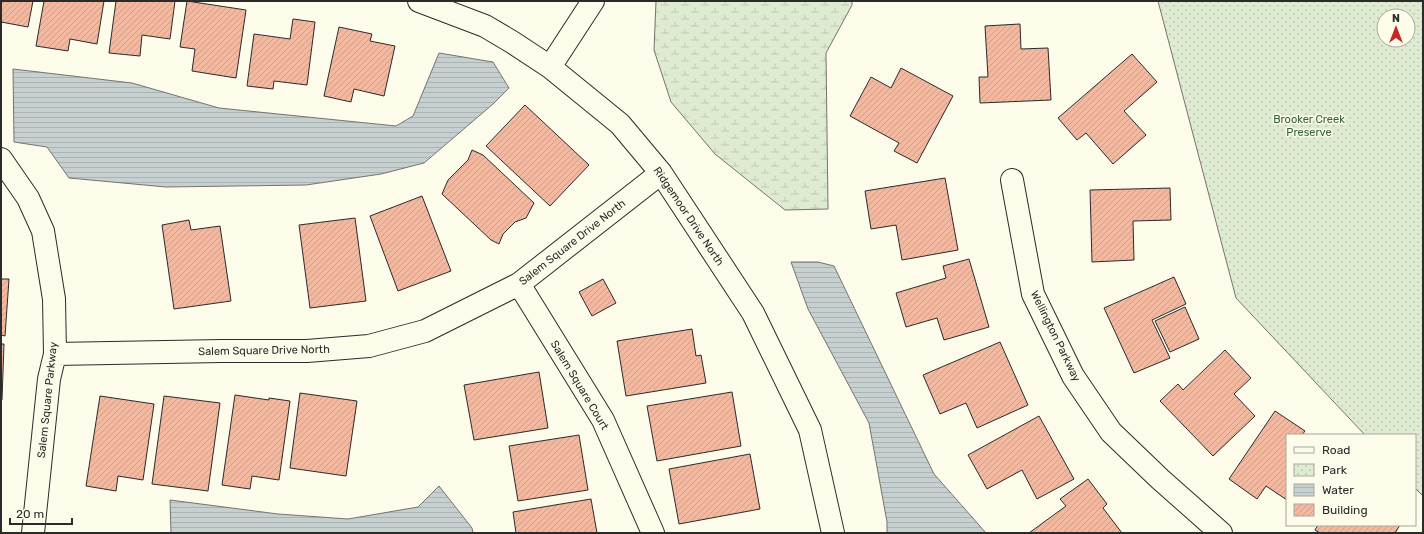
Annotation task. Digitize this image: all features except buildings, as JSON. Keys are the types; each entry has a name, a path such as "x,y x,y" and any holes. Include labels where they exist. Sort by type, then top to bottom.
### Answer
{"street":[{"name":"Ridgemoor Drive North","path":"419,1 485,26 550,67 620,124 662,173 753,313 810,430 833,533"},
{"path":"550,67 593,1"},
{"name":"Salem Square Parkway","path":"1,159 28,198 43,231 54,300 55,354 49,379 33,533"},
{"name":"Salem Square Drive North","path":"55,354 307,351 369,346 425,332 519,284 662,173"},
{"name":"Wellington Parkway","path":"1012,180 1033,294 1073,376 1111,432 1160,479 1221,533"},
{"name":"Salem Square Court","path":"519,284 603,420 653,533"}],"green space":[{"path":"656,1 852,1 852,5 826,53 828,209 785,210 715,154 671,102 654,50"},
{"name":"Brooker Creek Preserve","path":"1158,1 1423,1 1423,496 1416,489 1416,434 1364,434 1236,298"}],"water":[{"path":"439,53 493,62 509,88 493,104 424,163 381,174 306,185 166,187 69,178 47,147 14,142 13,69 132,83 219,108 396,126 413,116"},
{"path":"791,262 818,262 834,266 934,474 986,533 887,533 887,522 869,423 808,309"},
{"path":"439,486 472,528 473,533 171,533 170,500 278,514 348,519 418,507"}]}
